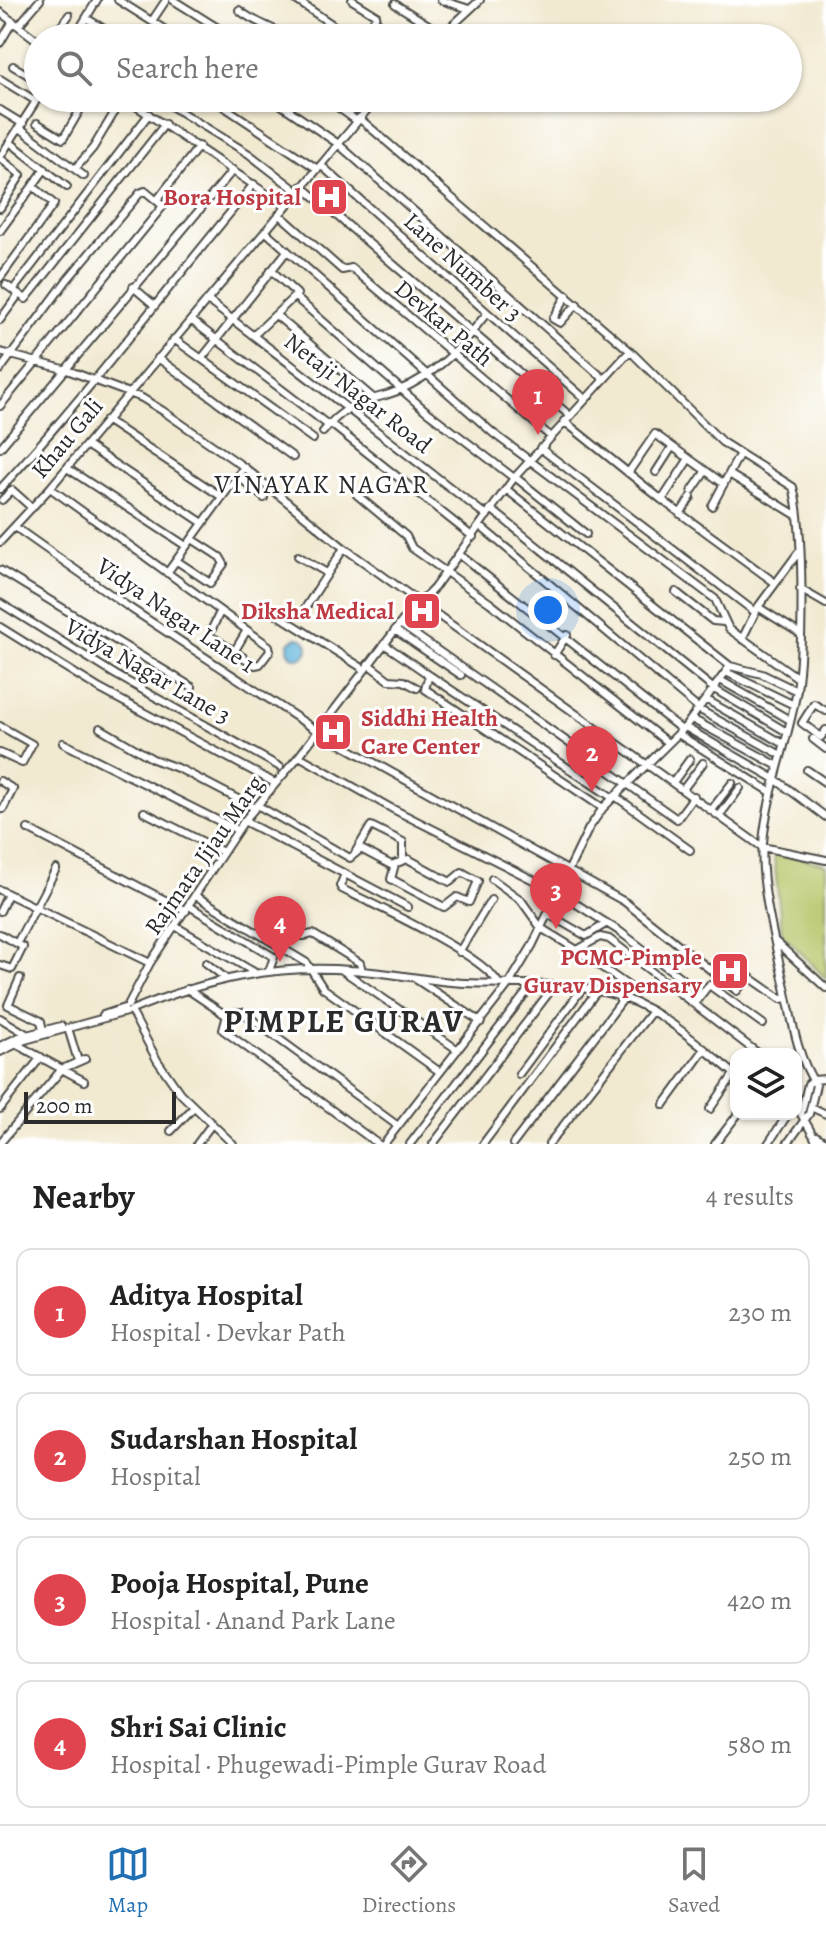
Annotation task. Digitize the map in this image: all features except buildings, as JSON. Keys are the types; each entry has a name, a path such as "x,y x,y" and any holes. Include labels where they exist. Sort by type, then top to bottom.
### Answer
{"street":[{"path":"0,43 40,0"},
{"path":"82,24 97,0"},
{"path":"118,0 157,24"},
{"path":"152,21 166,0"},
{"path":"173,0 212,24"},
{"path":"296,0 331,24"},
{"path":"352,0 376,15 374,20 380,24"},
{"path":"441,0 469,9"},
{"path":"453,24 480,0"},
{"path":"395,4 424,24"},
{"path":"239,10 251,21 262,24"},
{"path":"0,12 24,30"},
{"path":"63,24 69,15"},
{"path":"86,18 96,24"},
{"path":"13,66 24,73"},
{"path":"0,79 24,92"},
{"path":"0,110 84,176"},
{"path":"0,208 21,175 0,158 30,112"},
{"path":"37,123 63,139 79,112"},
{"path":"75,169 93,148 115,112"},
{"path":"146,112 285,206"},
{"path":"179,112 300,188 471,333 628,473 774,582"},
{"name":"Lane Number 3","path":"232,112 316,168 323,167 585,399"},
{"path":"292,112 337,143 604,379"},
{"path":"347,112 567,295 739,455 788,482 796,496 800,589 797,691 771,792 762,847 774,941 799,1046 816,1085 811,1107 787,1144"},
{"name":"Khau Gali","path":"0,542 67,468 364,112"},
{"path":"0,320 16,292 149,114"},
{"path":"182,136 191,120"},
{"path":"6,285 26,299 165,124"},
{"path":"0,142 10,145 67,187"},
{"path":"157,200 199,146"},
{"path":"0,231 45,169"},
{"path":"0,448 233,170"},
{"path":"0,489 94,382 153,304 254,184"},
{"path":"0,278 54,204 33,186"},
{"path":"0,370 67,280 140,193 145,191 157,200 163,206 0,406"},
{"name":"Devkar Path","path":"279,214 343,271 352,268 453,357 550,436"},
{"path":"265,231 493,433 715,599 723,611 724,622"},
{"path":"202,358 287,251"},
{"path":"271,270 295,297 400,388 586,534"},
{"path":"133,287 153,304"},
{"path":"567,295 553,319 560,323 577,304"},
{"path":"277,316 295,297"},
{"name":"Netaji Nagar Road","path":"207,300 489,512 714,689 787,732"},
{"path":"255,334 273,313 372,397"},
{"path":"323,432 347,407 400,388 453,357 487,313"},
{"path":"191,320 473,537"},
{"path":"174,339 313,439"},
{"path":"420,602 448,571 515,477 630,351"},
{"path":"0,352 67,370 129,393 163,411 244,467 344,548 651,764 762,847 826,860"},
{"path":"158,358 293,457"},
{"path":"106,420 222,497"},
{"path":"628,473 655,434 724,484"},
{"path":"398,446 403,439"},
{"path":"86,445 203,523"},
{"path":"656,472 672,447"},
{"path":"540,448 723,589 799,633"},
{"path":"712,506 739,455"},
{"path":"662,500 688,460"},
{"path":"167,573 244,467"},
{"path":"67,468 186,546"},
{"path":"680,514 705,472"},
{"path":"729,474 796,515"},
{"path":"238,476 264,498"},
{"path":"50,488 269,646 269,654 257,665 209,635 220,612"},
{"path":"506,489 728,669 794,705"},
{"path":"2,500 12,490 32,508"},
{"path":"357,495 406,536 412,548 448,571 668,743"},
{"path":"480,526 700,710 781,755"},
{"name":"Vidya Nagar Lane 1","path":"15,527 127,606 319,732 641,913 737,991 748,976 781,999 787,998"},
{"path":"0,528 7,535"},
{"path":"177,561 210,583 224,564 220,557 192,539"},
{"path":"304,610 344,548"},
{"path":"742,639 774,582 798,553"},
{"path":"460,555 567,635 682,730 771,792"},
{"path":"298,556 327,573"},
{"path":"0,570 192,687"},
{"path":"715,599 723,589"},
{"path":"800,589 826,604"},
{"path":"676,592 713,621 724,622 742,639 798,678"},
{"name":"Rajmata Jijau Marg","path":"128,1009 150,963 237,830 319,732 366,666 420,602"},
{"name":"Vidya Nagar Lane 3","path":"0,603 128,682 280,767"},
{"path":"267,608 389,680 404,681 417,688"},
{"path":"400,624 677,819 694,796"},
{"path":"0,627 100,689 275,783"},
{"path":"234,652 247,630"},
{"path":"395,630 461,675"},
{"path":"554,655 567,635"},
{"path":"384,644 690,850"},
{"path":"593,682 604,666"},
{"path":"227,1015 223,1030 381,1144 509,984 559,893 589,828 603,808 651,764 692,719 728,669"},
{"path":"728,669 762,674 797,691"},
{"path":"429,675 425,689 603,808"},
{"path":"720,680 790,720"},
{"path":"707,700 784,744"},
{"path":"826,711 814,704 802,723 820,737 826,749"},
{"path":"692,719 778,766"},
{"path":"0,726 32,743 21,763 0,753"},
{"path":"100,728 153,759 256,806 350,858 371,826 403,842 403,860"},
{"path":"682,730 775,779 826,817"},
{"path":"63,743 237,830"},
{"path":"299,756 391,808 559,893 607,923 701,993"},
{"path":"674,781 690,759"},
{"path":"684,788 703,763"},
{"path":"807,770 826,783"},
{"path":"0,781 13,789 3,809 0,809"},
{"path":"712,809 732,783"},
{"path":"720,815 740,788"},
{"path":"144,812 223,852"},
{"path":"244,821 408,907"},
{"path":"28,829 188,908 274,957 269,971"},
{"path":"356,851 361,849 395,864"},
{"path":"408,859 450,882 459,872 478,883 473,898 466,902 457,897 444,907 391,879 395,864 408,859"},
{"path":"18,941 56,869"},
{"path":"345,874 341,888 459,952 495,975 499,984"},
{"path":"492,879 521,900 541,928 637,992"},
{"path":"0,890 150,963"},
{"path":"0,911 8,894"},
{"path":"196,896 307,963 323,988 440,1072"},
{"path":"459,952 491,900"},
{"path":"548,914 586,936 607,923"},
{"path":"175,926 254,972"},
{"path":"0,934 23,947 12,969 0,965"},
{"path":"303,936 313,934 360,963 362,971"},
{"path":"577,950 605,937 751,1048"},
{"path":"774,941 826,988"},
{"path":"206,963 224,977"},
{"path":"342,969 458,1050"},
{"path":"0,1049 28,1035 149,1003 224,977 254,972 342,969 414,979 555,985 624,998 652,1011 730,1070"},
{"path":"20,978 8,1005 41,1021 43,1031"},
{"path":"414,979 481,1022"},
{"path":"410,1144 532,984"},
{"path":"433,1144 555,985"},
{"path":"694,1004 709,985 763,1024"},
{"path":"187,989 227,1015 242,1012 398,1126"},
{"path":"519,1074 582,989"},
{"path":"483,1144 597,991"},
{"path":"513,1144 624,998"},
{"path":"13,1042 128,1009"},
{"path":"128,1009 149,1046 193,1108 233,1144"},
{"path":"549,1144 652,1011"},
{"path":"0,1018 28,1035"},
{"path":"0,1143 62,1069 82,1060 68,1028"},
{"path":"13,1042 84,1081"},
{"path":"664,1105 704,1050"},
{"path":"0,1109 41,1057"},
{"path":"813,1080 826,1079"},
{"path":"813,1080 804,1097 804,1119 818,1144"},
{"path":"710,1109 730,1081"},
{"path":"811,1107 826,1114"},
{"path":"171,1131 193,1108"},
{"path":"715,1144 733,1120"},
{"path":"768,1144 785,1120"},
{"path":"198,1143 211,1125"},
{"path":"816,1136 826,1142"}],"green space":[{"path":"778,853 826,864 826,979 782,933 774,858"}],"water":[{"path":"298,638 305,641 308,648 305,655 298,658 291,655 288,648 291,641"}],"place":[{"name":"Bora Hospital","path":"329,197"},
{"name":"Aditya Hospital","path":"538,435"},
{"name":"Diksha Medical","path":"422,611"},
{"name":"Siddhi Health Care Center","path":"333,732"},
{"name":"Sudarshan Hospital","path":"592,792"},
{"name":"Pooja Hospital, Pune","path":"556,929"},
{"name":"Shri Sai Clinic","path":"280,962"},
{"name":"PCMC-Pimple Gurav Dispensary","path":"730,971"}],"district":[{"name":"VINAYAK NAGAR","path":"322,484"},
{"name":"PIMPLE GURAV","path":"344,1021"}]}
